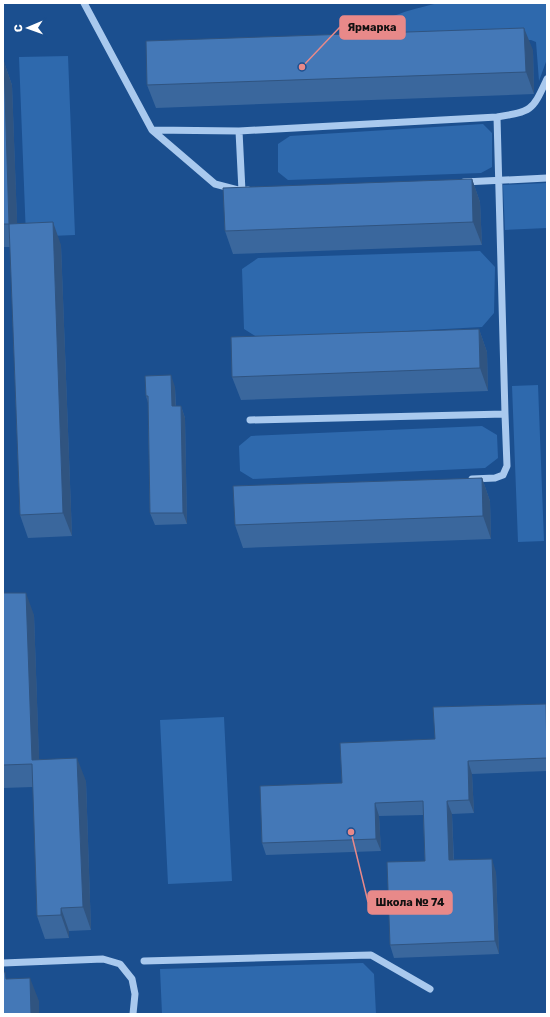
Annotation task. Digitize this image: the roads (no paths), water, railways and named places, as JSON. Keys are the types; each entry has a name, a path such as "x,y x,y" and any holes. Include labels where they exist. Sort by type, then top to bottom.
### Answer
{"lane":[{"path":"84,3 152,130 215,184 242,191 258,190"},
{"path":"152,130 239,131 497,116 520,113 531,109 538,99 547,79"},
{"path":"463,480 495,478 503,475 507,466 497,116"},
{"path":"239,131 242,191"},
{"path":"460,182 547,178"},
{"path":"250,420 505,414"},
{"path":"144,961 371,955 430,989"},
{"path":"3,963 102,959 120,964 132,979 135,994 133,1014"}],"place":[{"name":"Ярмарка","path":"302,67"},
{"name":"Школа № 74","path":"351,832"}]}
